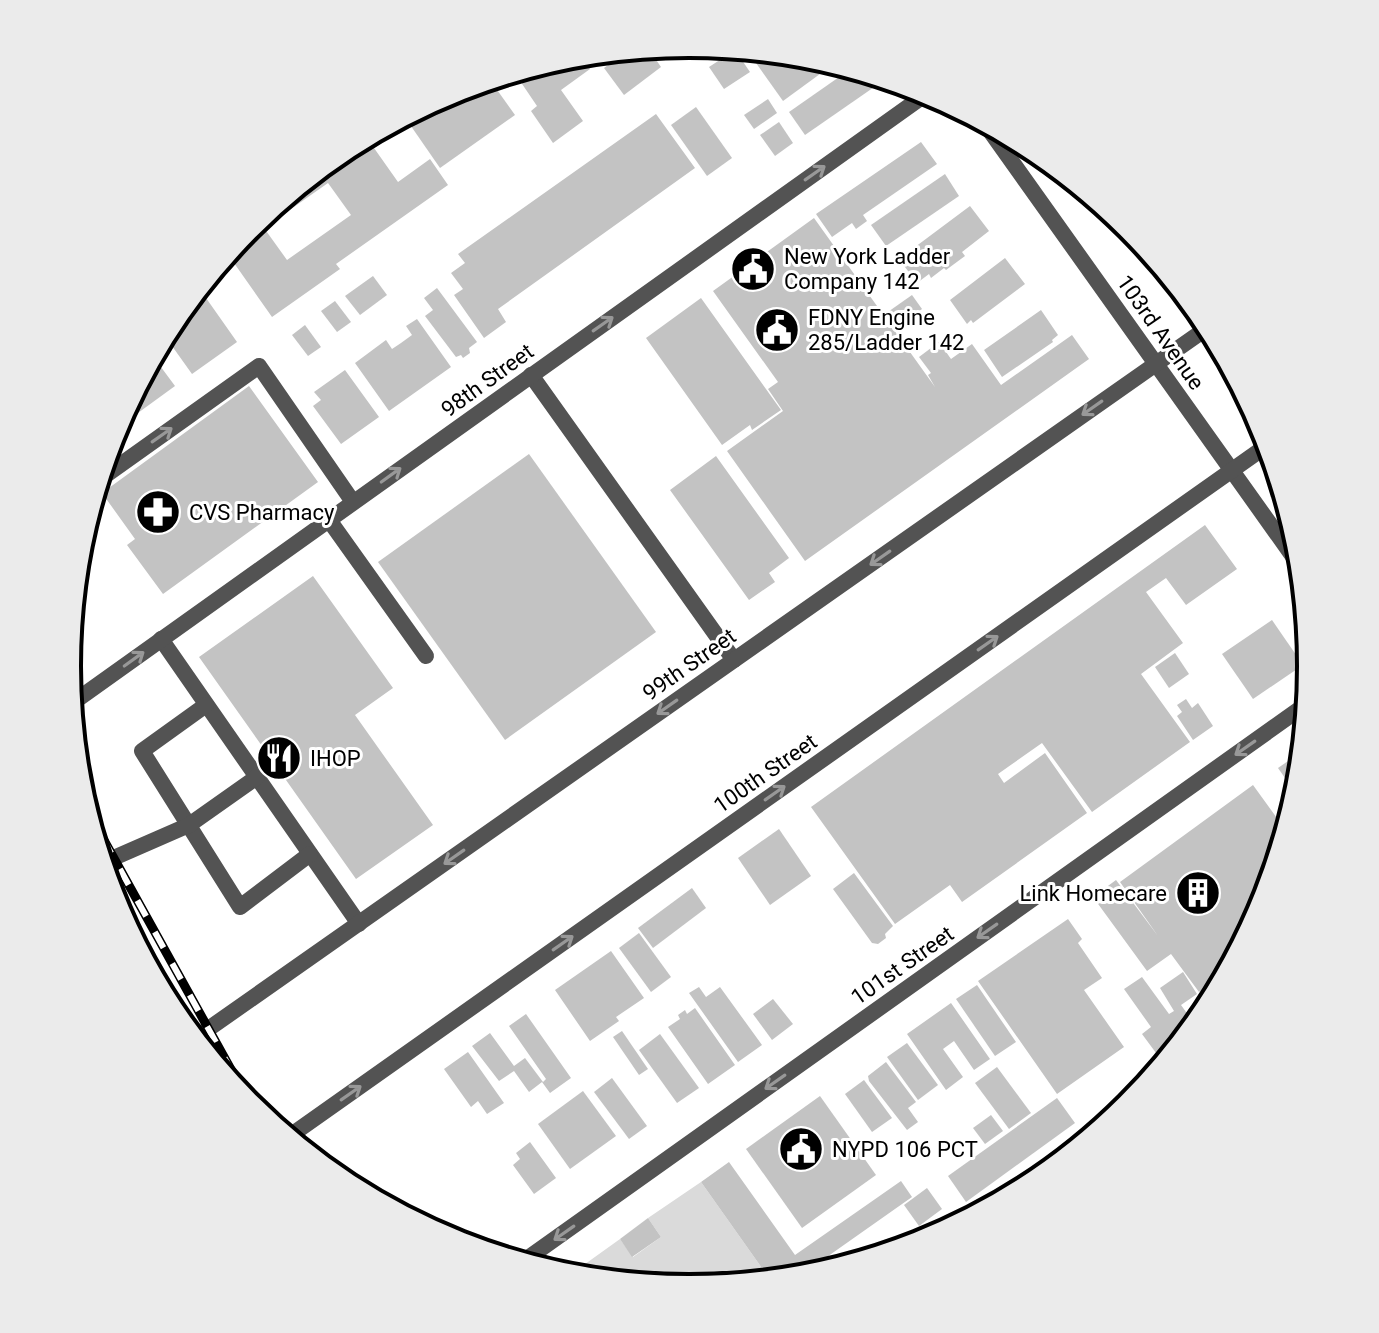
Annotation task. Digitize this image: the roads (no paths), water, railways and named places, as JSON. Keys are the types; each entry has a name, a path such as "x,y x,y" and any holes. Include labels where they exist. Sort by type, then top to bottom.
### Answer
{"street":[{"name":"98th Street","path":"82,696 916,102"},
{"name":"103rd Avenue","path":"999,143 1286,546"},
{"name":"99th Street","path":"204,1032 1199,334"},
{"path":"114,470 259,366 353,502"},
{"path":"531,375 734,660"},
{"name":"100th Street","path":"297,1131 1259,452"},
{"path":"329,520 426,656"},
{"path":"161,639 359,924"},
{"path":"206,705 142,751 240,907 310,854"},
{"name":"101st Street","path":"533,1254 1296,711"},
{"path":"112,859 189,825 257,777"}],"railway":[{"path":"110,851 226,1061"}],"place":[{"name":"New York Ladder Company 142","path":"753,269"},
{"name":"FDNY Engine 285/Ladder 142","path":"777,330"},
{"name":"CVS Pharmacy","path":"158,512"},
{"name":"IHOP","path":"279,758"},
{"name":"Link Homecare","path":"1198,893"},
{"name":"NYPD 106 PCT","path":"801,1149"}]}
